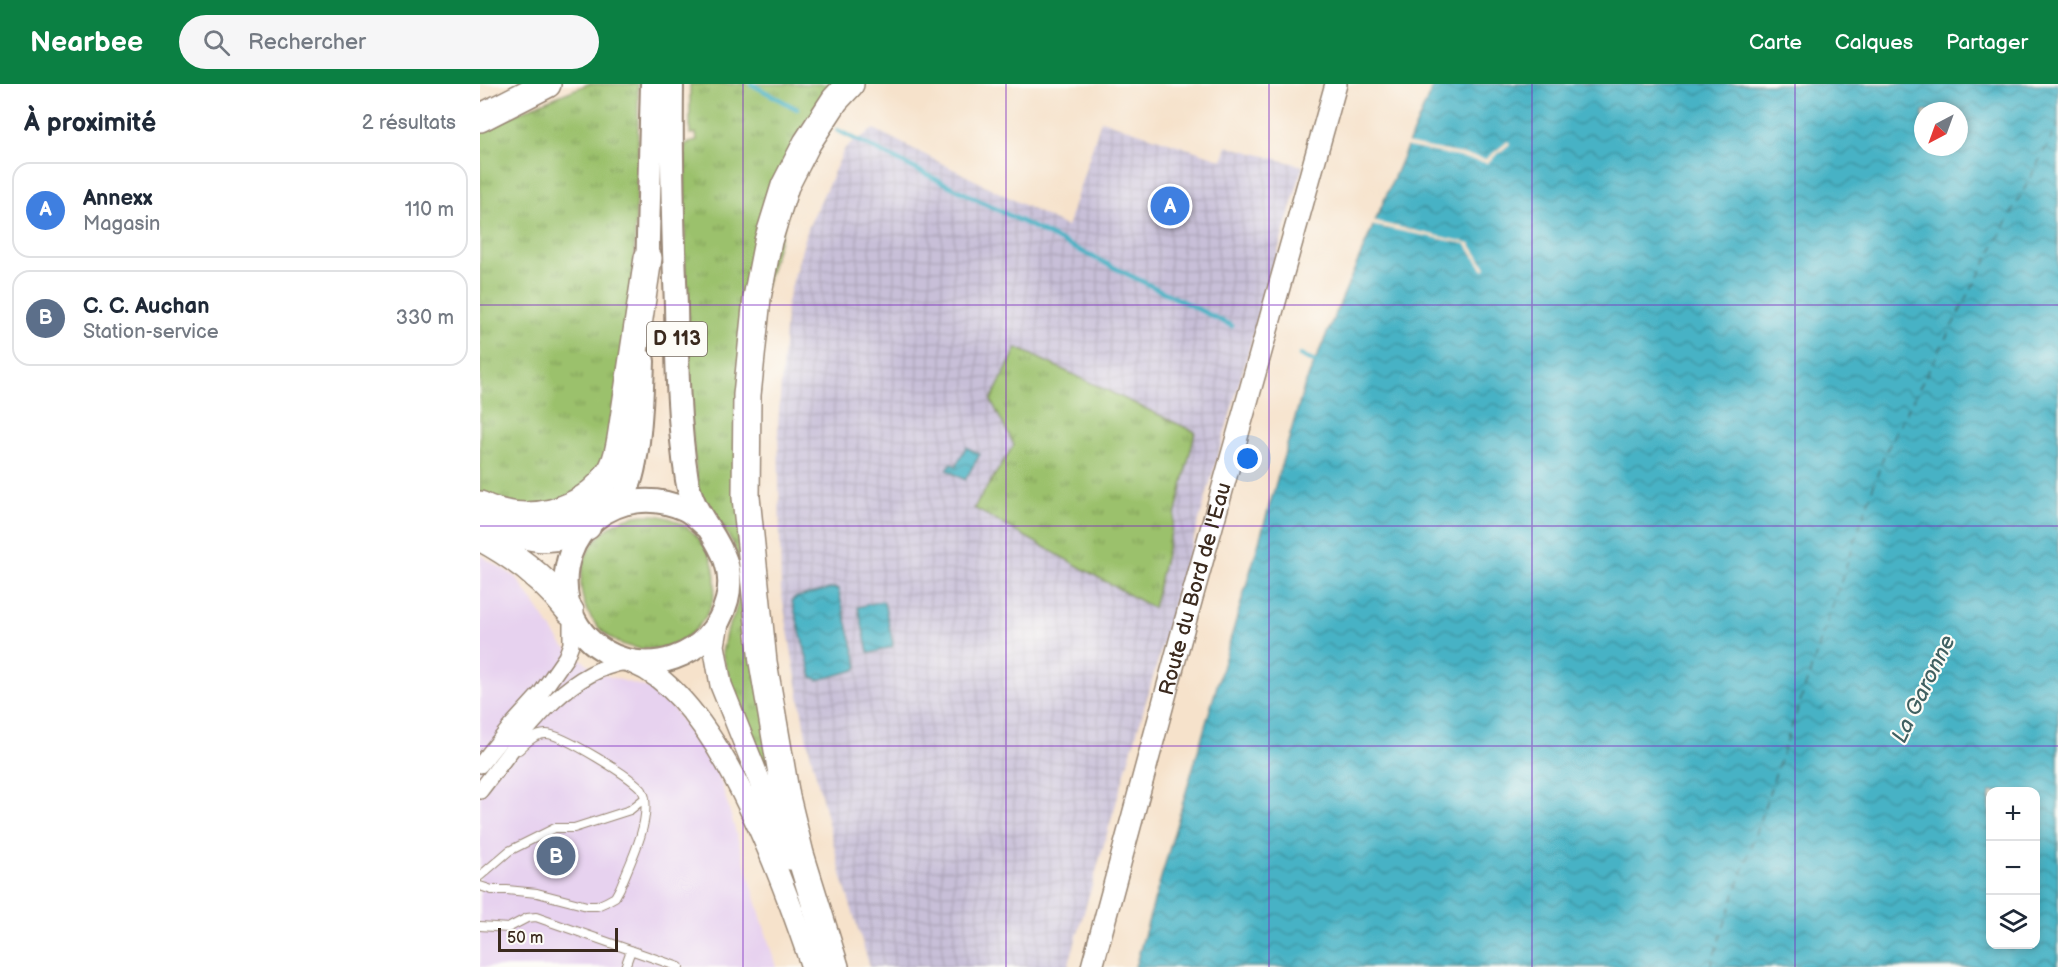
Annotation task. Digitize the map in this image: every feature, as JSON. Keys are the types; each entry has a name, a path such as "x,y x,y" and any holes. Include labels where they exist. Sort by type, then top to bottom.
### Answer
{"highway":[{"path":"480,101 520,84"},
{"path":"480,118 547,84"},
{"path":"835,967 800,854 786,797 763,662 746,497 747,395 757,298 763,264 785,186 807,143 835,100 850,84"},
{"path":"480,505 511,515 532,517 548,514 583,500 599,487 612,471 618,455 622,432 648,258"},
{"path":"480,517 528,536 549,538 568,536 586,526"},
{"path":"480,537 538,575 570,611"}],"main road":[{"name":"D 113","path":"652,84 662,148 678,399 687,482 692,502 707,526"},
{"name":"D 113","path":"610,508 626,492 632,477 642,393 648,258 672,84"},
{"path":"635,501 662,501 687,510 707,526 722,548 729,573 727,599 718,623 703,642 682,656 658,663 631,662 613,657 595,645 580,630 570,611 565,589 566,566 574,545 586,526 610,508 635,501"}],"street":[{"name":"Route du Bord de l'Eau","path":"1092,967 1336,84"},
{"path":"480,765 541,693 566,657 572,644 570,611"},
{"path":"718,623 714,645 721,685 777,822 829,967"},
{"path":"484,785 521,736 553,703 589,675 608,665 631,662 656,674 699,722 721,754 740,788 777,870 812,967"}],"lane":[{"path":"480,796 484,785 526,744 537,736 545,734 568,741 629,779 642,791 645,798 642,829 620,888 615,897 606,902 597,906 587,906 537,893 492,890 480,886"},
{"path":"480,876 510,851 555,828 574,828 630,810 645,798"},
{"path":"480,926 508,928 527,918 536,917 679,967"},
{"path":"624,967 631,950"}],"shaded area":[{"path":"1101,120 1223,160 1227,146 1303,166 1068,967 870,967 843,881 806,736 781,590 778,425 787,302 808,228 845,148 874,129 1067,227"},
{"path":"480,555 516,577 563,646 601,674 661,692 717,769 776,967 480,967"}],"green space":[{"path":"588,84 638,84 634,260 623,381 599,480 537,511 480,493 480,130"},
{"path":"690,84 839,84 818,110 742,366 777,797 734,695 722,653 726,633 740,595 741,571 734,545 721,524 704,507 698,493 688,394 685,253 685,144 697,141 696,133 690,134"},
{"path":"1017,348 1195,432 1153,608 974,508 1014,445 991,400"},
{"path":"648,515 674,520 695,535 710,556 715,582 710,608 695,629 674,644 648,649 622,644 601,629 586,608 581,582 586,556 601,535 622,520"}],"water":[{"name":"La Garonne","path":"1434,84 2058,84 2058,967 1135,967 1304,387"},
{"path":"966,447 980,454 965,480 947,470 951,463 956,466"},
{"path":"833,588 838,589 858,666 855,670 818,680 812,677 792,601 794,598"},
{"path":"884,602 893,644 892,647 871,653 868,652 858,607"}],"pier":[{"path":"1508,141 1510,144 1487,163 1404,146 1406,143 1486,159"},
{"path":"1372,221 1470,243 1486,268 1483,270 1466,244 1370,225"}],"waterway":[{"path":"751,84 797,109"},
{"path":"837,130 1232,326"},
{"path":"1300,355 1319,364"}],"ferry route":[{"path":"1710,967 1884,455 2058,125"}],"place":[{"name":"Annexx","path":"1170,206"},
{"name":"C. C. Auchan","path":"556,856"}]}
